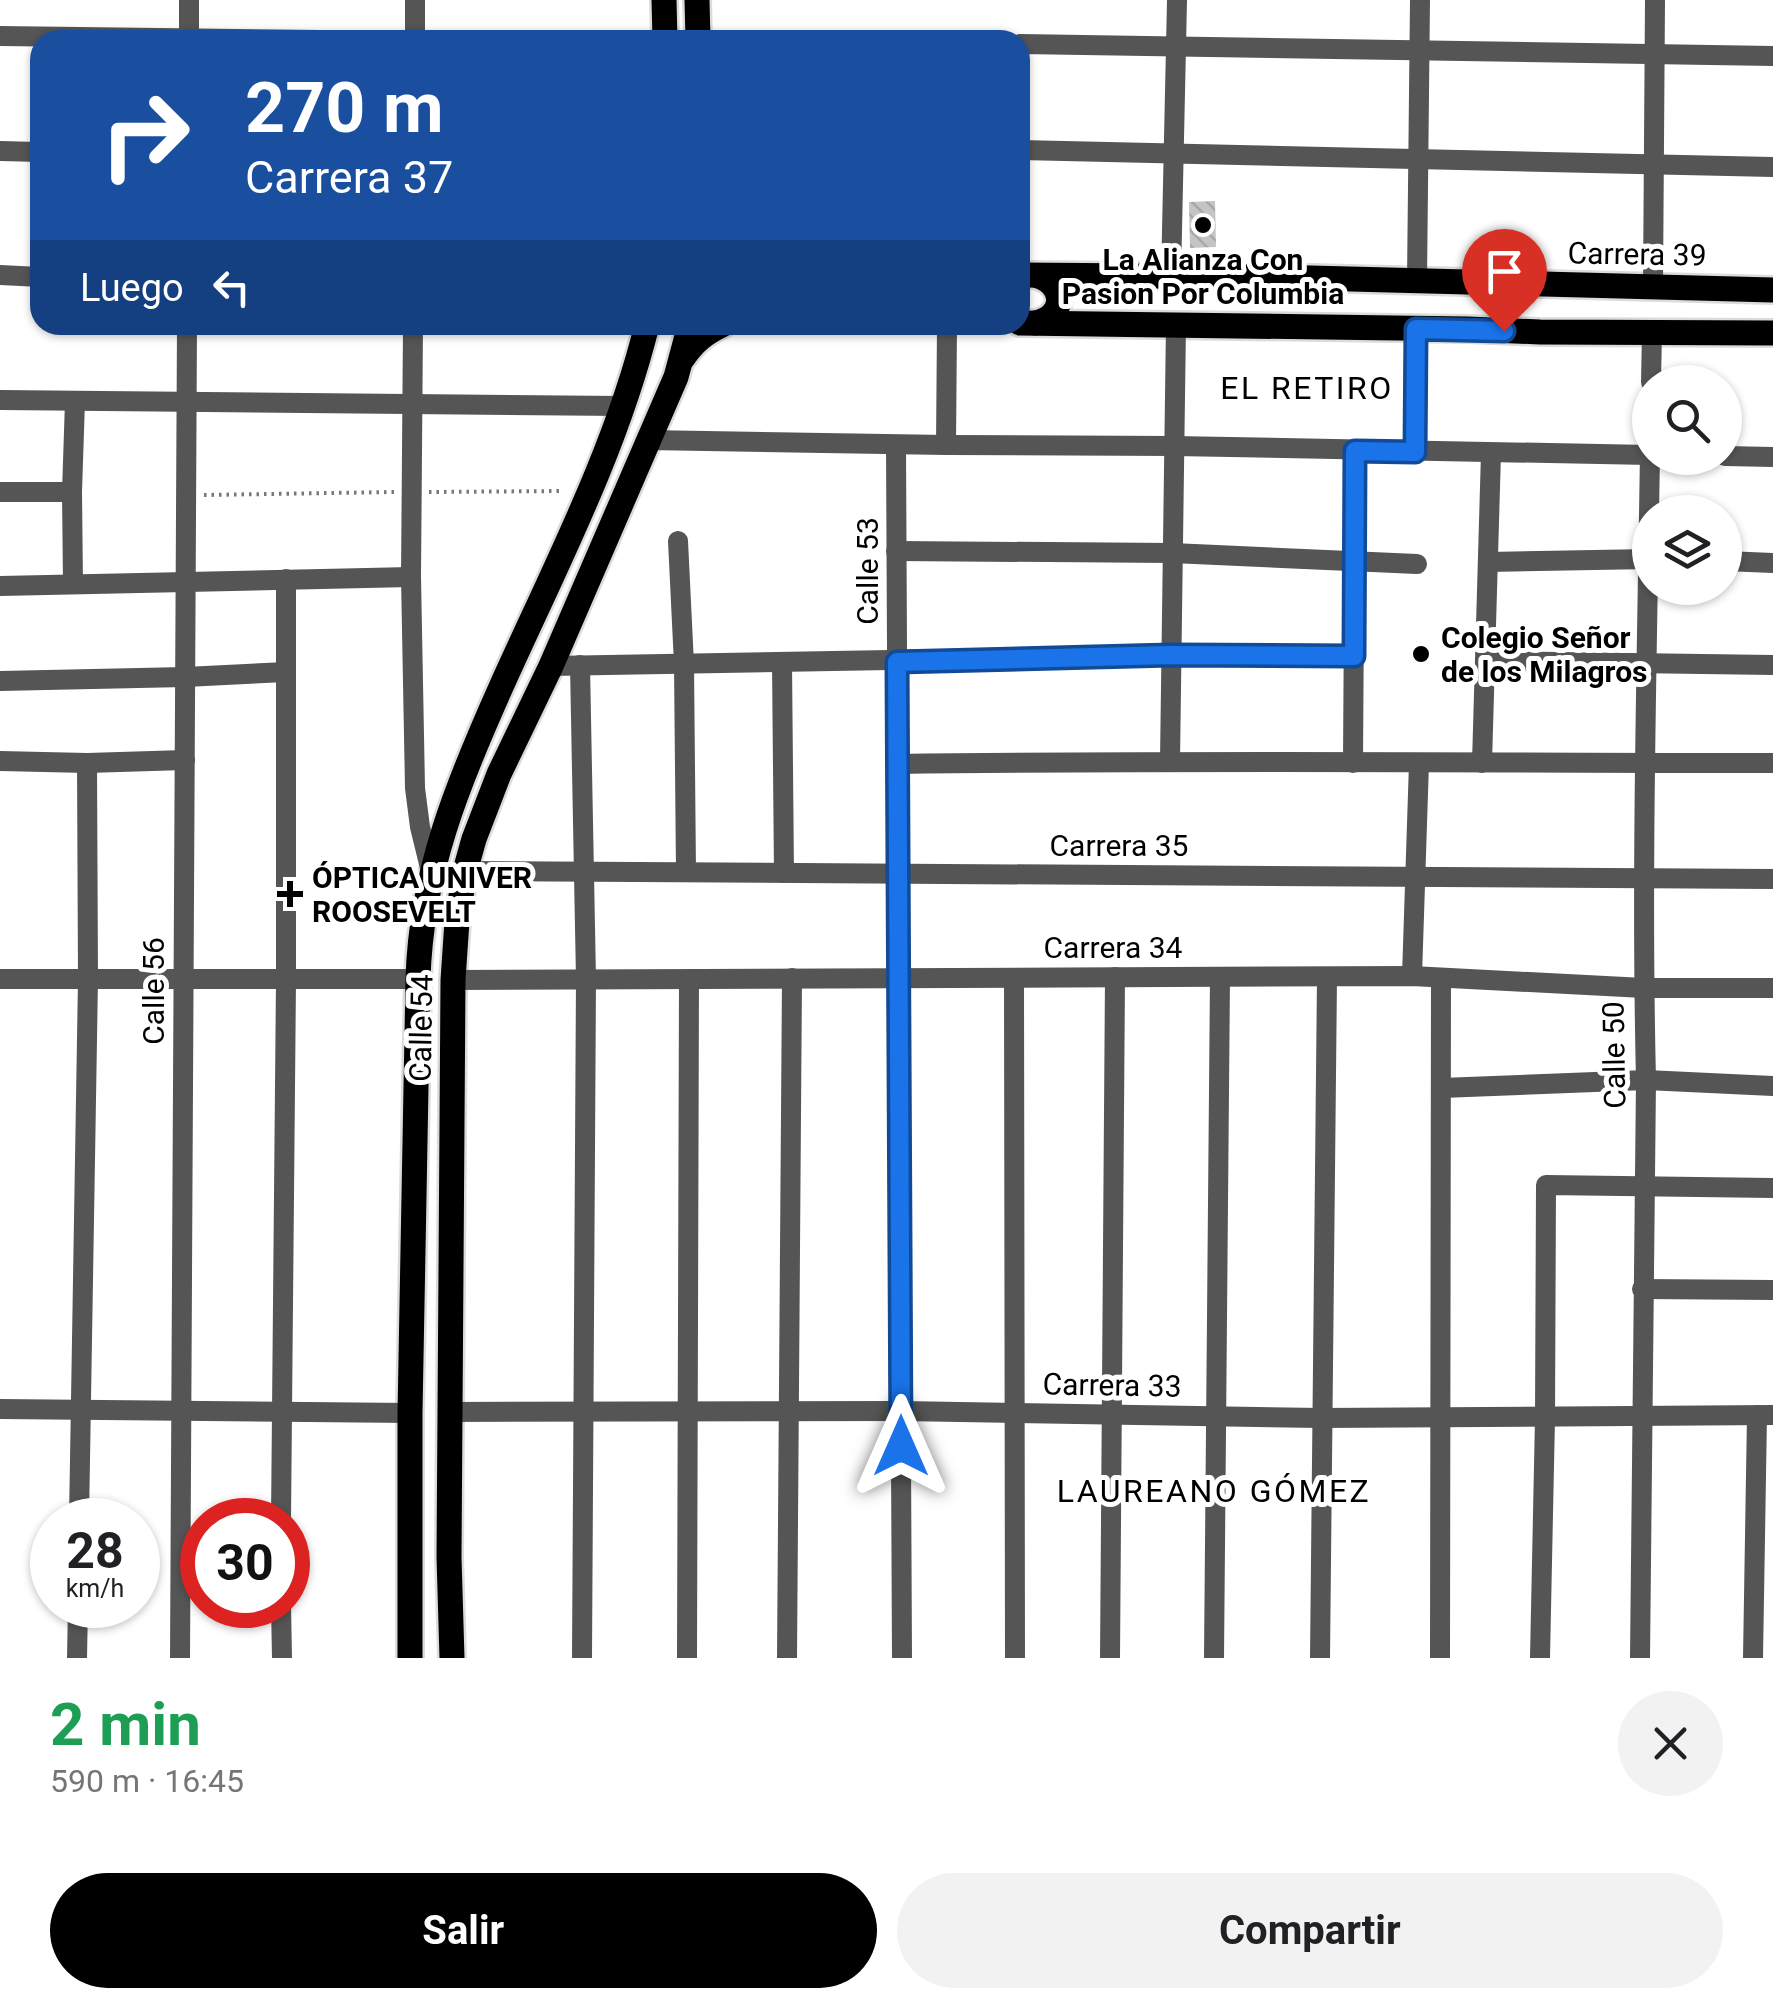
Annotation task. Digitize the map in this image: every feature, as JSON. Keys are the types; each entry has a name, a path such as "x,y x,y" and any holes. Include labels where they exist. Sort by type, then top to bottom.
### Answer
{"main road":[{"path":"664,0 665,30"},
{"path":"697,0 698,30"},
{"path":"1030,276 1052,282 1058,300 1050,318 1030,323"},
{"name":"Carrera 39","path":"1030,276 1272,277 1773,290"},
{"path":"1112,325 1099,316 1094,300 1100,286 1119,276"},
{"path":"1468,329 1486,322 1491,314 1490,296 1476,284"},
{"path":"1540,332 1520,320 1518,304 1527,290 1542,285"},
{"path":"1030,323 1773,333"},
{"name":"Calle 54","path":"410,1658 418,979 431,872 446,816 470,755 590,490 644,335"},
{"name":"Calle 54","path":"452,1658 449,1412 453,980 465,871 499,774 676,377 687,335"},
{"path":"676,377 692,344 703,335"}],"street":[{"path":"189,0 189,30"},
{"path":"415,0 415,30"},
{"path":"1172,277 1177,0"},
{"path":"1417,281 1420,0"},
{"path":"1653,286 1654,0"},
{"path":"0,36 30,37"},
{"path":"1030,44 1773,56"},
{"path":"1030,150 1773,167"},
{"path":"0,152 30,152"},
{"path":"0,275 30,276"},
{"path":"1170,760 1176,324"},
{"path":"1415,452 1416,329"},
{"path":"1651,365 1652,332"},
{"name":"Calle 56","path":"180,1658 187,335"},
{"path":"413,335 414,788 431,872"},
{"path":"946,446 947,335"},
{"path":"0,400 622,406"},
{"path":"73,584 74,401"},
{"path":"647,440 1632,453"},
{"name":"Calle 53","path":"896,444 902,1658"},
{"path":"1353,764 1355,451"},
{"path":"1482,763 1492,453"},
{"path":"1742,456 1773,457"},
{"path":"0,492 72,492"},
{"path":"678,540 684,664 686,872"},
{"path":"896,551 1172,554 1417,564"},
{"path":"1488,562 1632,558"},
{"path":"1742,562 1773,563"},
{"path":"0,586 411,577"},
{"path":"281,1498 286,580"},
{"name":"Calle 50","path":"1640,1658 1648,605"},
{"path":"550,666 1171,655 1354,656"},
{"path":"1486,661 1773,666"},
{"path":"782,663 784,873"},
{"path":"580,665 586,979 582,1658"},
{"path":"0,680 286,672"},
{"path":"0,761 184,760"},
{"path":"898,764 1170,760 1773,764"},
{"path":"79,1498 88,763"},
{"path":"1412,976 1419,764"},
{"name":"Carrera 35","path":"465,871 1773,878"},
{"path":"1320,1658 1327,976"},
{"name":"Carrera 34","path":"453,980 1412,976 1644,988 1773,988"},
{"path":"1214,1658 1220,977"},
{"path":"787,1658 792,978"},
{"path":"1014,978 1014,1658"},
{"path":"1110,1658 1115,978"},
{"path":"1440,1658 1441,978"},
{"path":"0,979 418,979"},
{"path":"687,1658 689,979"},
{"path":"1441,1088 1646,1080 1773,1086"},
{"path":"1540,1658 1546,1185 1773,1188"},
{"path":"1642,1290 1773,1290"},
{"path":"0,1409 410,1413"},
{"name":"Carrera 33","path":"449,1412 901,1411 1321,1418 1765,1415"},
{"path":"1753,1658 1765,1415"},
{"path":"77,1658 78,1628"},
{"path":"282,1628 282,1658"}],"path":[{"path":"186,495 569,490"}],"building":[{"name":"La Alianza Con Pasion Por Columbia","path":"1215,201 1216,247 1190,248 1189,202"}],"place":[{"name":"La Alianza Con Pasion Por Columbia","path":"1203,225"},
{"name":"Colegio Señor de los Milagros","path":"1421,654"},
{"name":"ÓPTICA UNIVER ROOSEVELT","path":"290,894"}],"district":[{"name":"EL RETIRO","path":"1307,388"},
{"name":"LAUREANO GÓMEZ","path":"1214,1491"}],"route":[{"path":"901,1446 897,662 1171,655 1354,656 1355,451 1415,452 1416,329 1504,331"}]}
